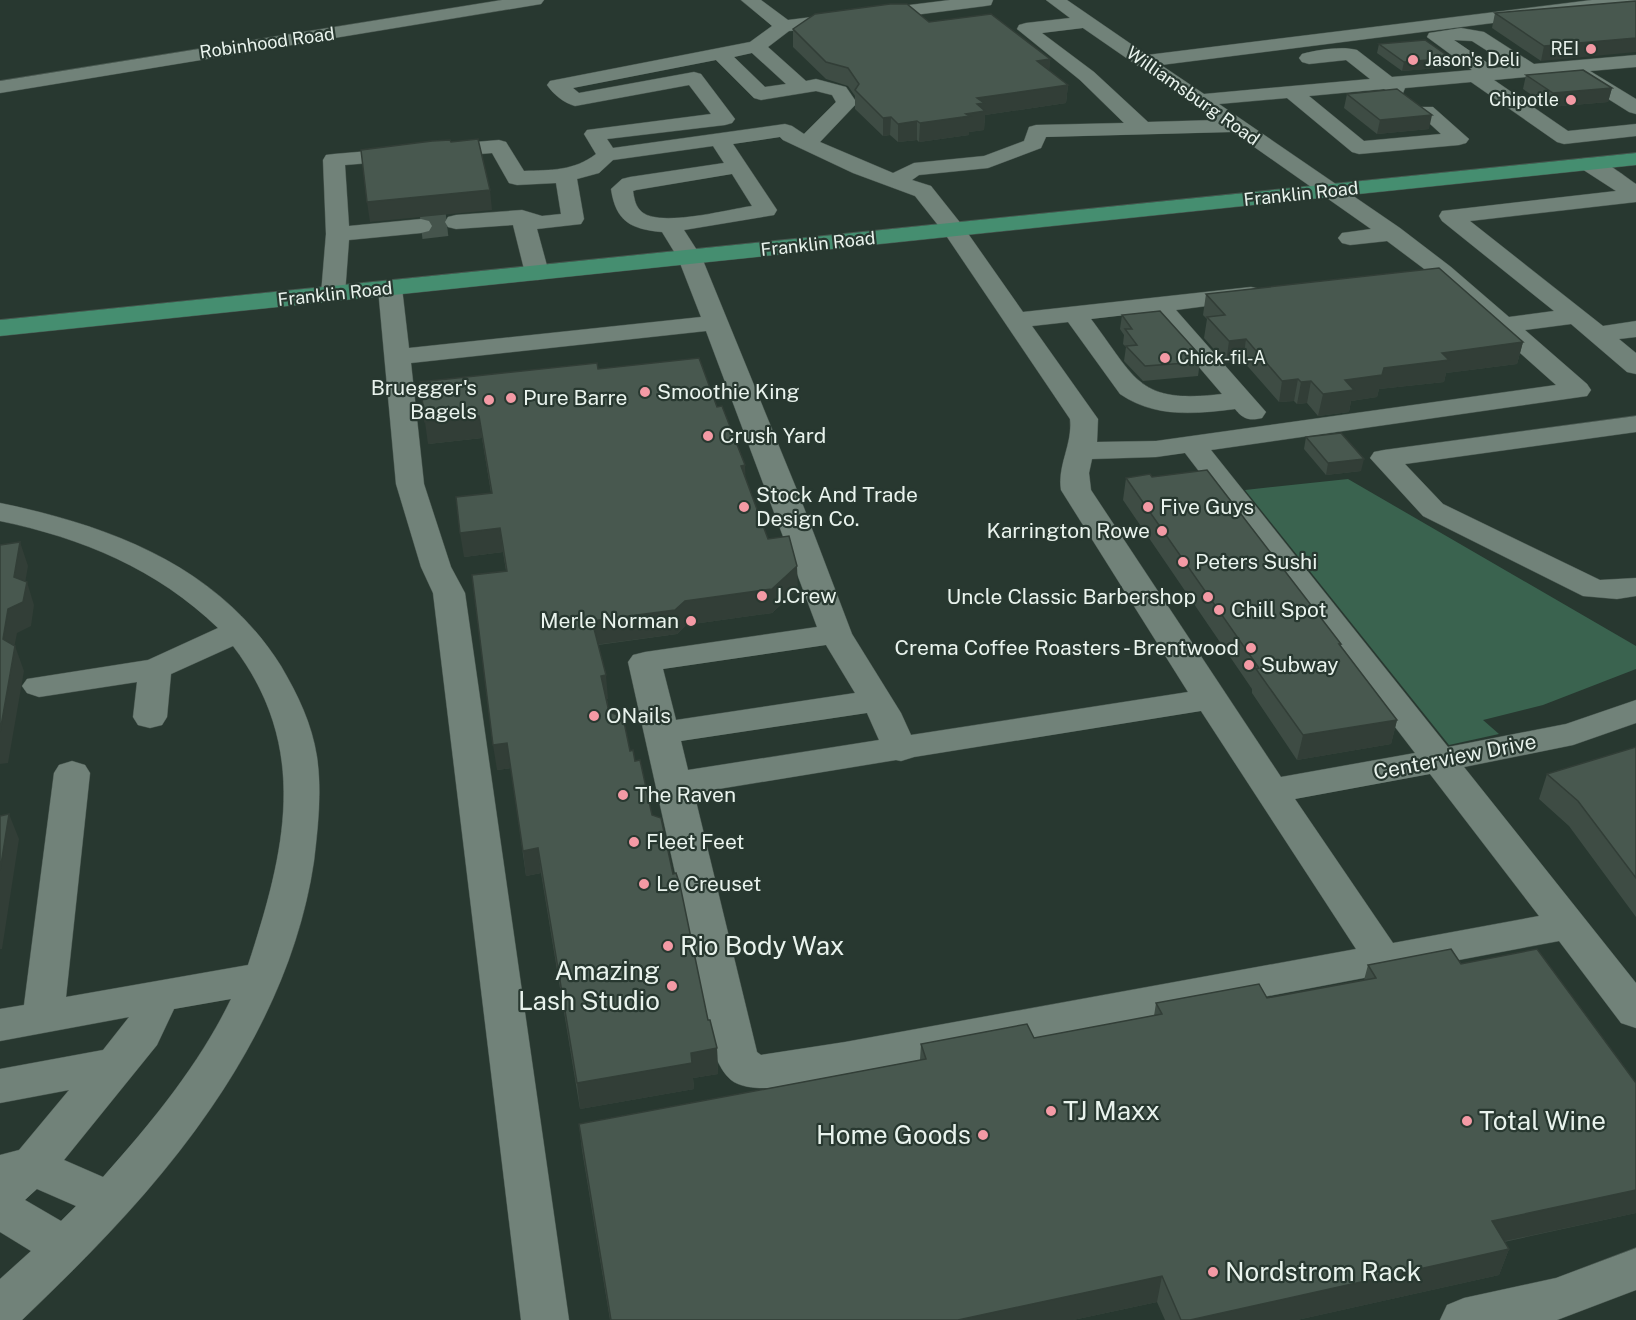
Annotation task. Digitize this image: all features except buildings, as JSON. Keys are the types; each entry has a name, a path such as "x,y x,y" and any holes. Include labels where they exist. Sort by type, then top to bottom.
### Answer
{"main road":[{"name":"Franklin Road","path":"0,328 1636,159"}],"street":[{"name":"Robinhood Road","path":"0,87 535,0"},
{"name":"Williamsburg Road","path":"1055,0 1392,233 1443,272 1504,325"},
{"path":"1144,61 1635,0"},
{"path":"757,5 785,17 1000,10 1087,22"},
{"path":"1000,10 1087,76 1142,128"},
{"path":"607,155 594,134 725,119 694,78 575,100 557,85 756,47 785,17"},
{"path":"1531,71 1477,36 1436,37 1564,138 1636,130"},
{"path":"756,47 801,87"},
{"path":"720,54 761,94 790,135 923,191 954,230 1084,419 1083,451 1073,478 1076,490 1209,699 1384,960"},
{"path":"1228,66 1350,54 1459,139 1359,148 1292,92"},
{"path":"1200,100 1636,61"},
{"path":"1571,67 1636,108"},
{"path":"1245,81 1260,95"},
{"path":"761,94 816,85 839,91 847,103 807,143"},
{"path":"895,181 914,168 988,162 1034,144 1036,130 1236,126"},
{"path":"333,294 338,234 334,160 499,146 517,178 566,176 591,168 607,155 785,130"},
{"path":"719,139 766,210 670,226 635,220 623,206 622,189 630,184 737,167"},
{"path":"1590,164 1636,194"},
{"path":"456,222 522,217 541,223 573,219 566,176"},
{"path":"1636,194 1450,216 1576,315 1636,366"},
{"path":"522,217 537,273"},
{"path":"338,234 420,226"},
{"path":"670,226 690,258 837,634 901,750"},
{"path":"1350,238 1392,233"},
{"path":"1414,276 1443,272"},
{"path":"390,288 410,484 436,567 449,593 545,1320"},
{"path":"1014,320 1279,291"},
{"path":"1158,304 1269,432"},
{"path":"1075,314 1129,388 1137,395 1180,406 1241,400"},
{"path":"1576,315 1504,325 1504,345 1623,426"},
{"path":"397,357 715,322"},
{"path":"1598,334 1636,329"},
{"path":"559,339 566,367"},
{"path":"1083,451 1192,444 1371,418 1436,399 1500,391 1555,380"},
{"path":"1623,426 1384,458 1433,510 1593,589 1617,590 1636,587"},
{"path":"1192,444 1636,1012"},
{"path":"0,512 86,534 175,576 202,596 238,631 270,676 287,709 298,741 302,791 296,874 287,912 261,978 238,1026 191,1101 136,1173 67,1248 0,1310"},
{"path":"39,686 155,669 238,631"},
{"path":"837,634 645,662 738,1060 749,1070 770,1072 802,1067 1569,925"},
{"path":"150,717 155,669"},
{"path":"674,784 901,750 1209,699"},
{"path":"663,733 876,701"},
{"name":"Centerview Drive","path":"1271,791 1573,734 1636,711"},
{"path":"44,1017 72,773"},
{"path":"0,1025 261,978"},
{"path":"10,1177 116,1065 142,1034 160,996"},
{"path":"0,1086 116,1065"},
{"path":"10,1177 111,1200"},
{"path":"0,1209 67,1248"},
{"path":"1464,1320 1556,1299 1636,1269"}],"green space":[{"path":"1348,479 1636,646 1636,669 1543,705 1483,720 1499,734 1449,745 1245,490"}],"tunnel":[{"path":"421,226 456,222"}],"place":[{"name":"REI","path":"1591,49"},
{"name":"Jason's Deli","path":"1413,60"},
{"name":"Chipotle","path":"1571,100"},
{"name":"Chick-fil-A","path":"1165,358"},
{"name":"Smoothie King","path":"645,392"},
{"name":"Pure Barre","path":"511,398"},
{"name":"Bruegger's Bagels","path":"489,400"},
{"name":"Crush Yard","path":"708,436"},
{"name":"Stock And Trade Design Co.","path":"744,507"},
{"name":"Five Guys","path":"1148,507"},
{"name":"Karrington Rowe","path":"1162,531"},
{"name":"Peters Sushi","path":"1183,562"},
{"name":"J.Crew","path":"762,596"},
{"name":"Uncle Classic Barbershop","path":"1208,597"},
{"name":"Chill Spot","path":"1219,610"},
{"name":"Merle Norman","path":"691,621"},
{"name":"Crema Coffee Roasters - Brentwood","path":"1251,648"},
{"name":"Subway","path":"1249,665"},
{"name":"ONails","path":"594,716"},
{"name":"The Raven","path":"623,795"},
{"name":"Fleet Feet","path":"634,842"},
{"name":"Le Creuset","path":"644,884"},
{"name":"Rio Body Wax","path":"668,946"},
{"name":"Amazing Lash Studio","path":"672,986"},
{"name":"TJ Maxx","path":"1051,1111"},
{"name":"Total Wine","path":"1467,1121"},
{"name":"Home Goods","path":"983,1135"},
{"name":"Nordstrom Rack","path":"1213,1272"}]}
